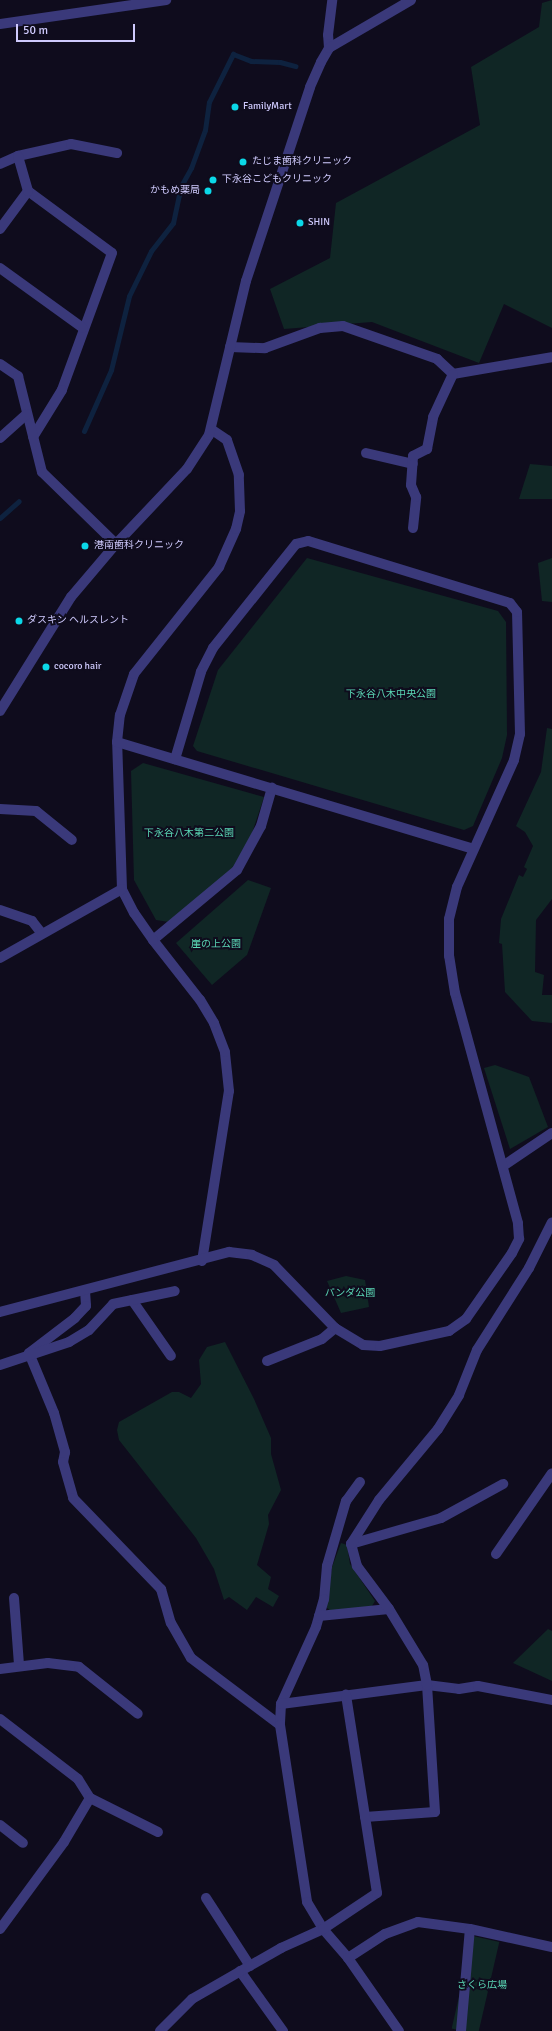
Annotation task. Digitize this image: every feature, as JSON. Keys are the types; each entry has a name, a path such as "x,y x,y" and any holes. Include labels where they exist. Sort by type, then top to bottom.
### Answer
{"street":[{"path":"0,24 166,0"},
{"path":"330,48 328,35 332,0"},
{"path":"0,711 71,597 116,544 187,468 202,449 212,430 246,281 310,86 330,48 411,0"},
{"path":"0,164 18,156 72,144 117,153"},
{"path":"18,156 28,191 112,253 83,328 62,390 33,437"},
{"path":"0,229 28,191"},
{"path":"0,268 83,328"},
{"path":"230,347 265,348 320,328 343,326 437,359 453,374"},
{"path":"453,374 552,357"},
{"path":"0,364 18,376 42,472 116,544"},
{"path":"413,528 416,497 411,485 413,456 426,449 433,417 453,374"},
{"path":"0,438 27,414"},
{"path":"202,1261 205,1227 229,1091 224,1052 214,1023 200,1000 134,913 122,889 117,742 120,715 134,674 219,567 236,529 240,511 239,475 227,440 212,430"},
{"path":"366,453 413,464"},
{"path":"0,1312 202,1261 229,1252 252,1254 274,1265 335,1328 363,1345 380,1346 449,1331 466,1319 512,1253 519,1238 518,1223 455,994 449,956 449,920 457,887 514,760 520,734 517,612 510,603 503,600 308,542 296,544 214,648 201,672 175,759"},
{"path":"117,742 473,849"},
{"path":"153,940 237,870 261,826 272,788"},
{"path":"0,809 36,811 72,840"},
{"path":"0,958 122,889"},
{"path":"0,910 32,922 42,934"},
{"path":"503,1166 552,1133"},
{"path":"366,1817 435,1812 427,1685 423,1665 389,1609 357,1566 351,1544 380,1500 438,1429 459,1395 477,1350 529,1268 552,1222"},
{"path":"29,1354 76,1318 86,1306 85,1291"},
{"path":"0,1364 69,1342 89,1330 113,1304 175,1291"},
{"path":"132,1300 171,1356"},
{"path":"267,1361 322,1339 335,1328"},
{"path":"29,1354 54,1413 65,1452 63,1462 73,1498 161,1589 171,1623 191,1658 280,1725"},
{"path":"496,1554 552,1473"},
{"path":"360,1482 346,1501 333,1539 319,1616 281,1704 280,1725 307,1902 323,1929 348,1958 399,2031"},
{"path":"351,1544 441,1518 503,1484"},
{"path":"14,1598 19,1665"},
{"path":"319,1616 389,1609"},
{"path":"0,1669 19,1665 48,1663 79,1667 138,1714"},
{"path":"281,1704 346,1694 427,1685 459,1689 478,1686 552,1700"},
{"path":"164,2029 192,1999 250,1966 323,1929 377,1893 346,1694"},
{"path":"0,1719 78,1779 90,1798 158,1832"},
{"path":"266,1725 280,1725"},
{"path":"0,1929 64,1842 90,1798"},
{"path":"0,1825 23,1843"},
{"path":"206,1898 250,1966"},
{"path":"348,1958 384,1934 418,1922 470,1929 552,1947"},
{"path":"461,2031 470,1929"},
{"path":"240,1972 283,2031"}],"green space":[{"path":"552,0 552,328 504,304 479,363 372,322 284,329 270,289 330,258 336,203 480,125 471,67 539,27 542,3"},
{"path":"530,464 552,466 552,499 519,499"},
{"name":"下永谷八木中央公園","path":"307,558 498,611 506,622 507,735 502,758 473,826 464,830 197,751 193,746 218,670"},
{"path":"552,558 552,602 542,601 538,563"},
{"path":"547,728 552,729 552,899 536,920 535,972 544,975 542,995 552,995 552,1023 532,1021 505,992 502,944 499,943 501,919 519,875 523,877 527,869 524,867 533,846 525,832 516,826 541,772"},
{"name":"下永谷八木第二公園","path":"143,763 264,797 250,839 234,869 169,922 156,920 134,880 131,771"},
{"name":"崖の上公園","path":"248,880 271,888 247,955 212,985 176,943"},
{"path":"495,1065 529,1077 548,1127 510,1149 484,1068"},
{"name":"パンダ公園","path":"346,1276 365,1280 369,1307 341,1313 327,1281"},
{"path":"225,1342 254,1399 271,1438 271,1454 281,1490 268,1515 269,1524 257,1565 271,1577 268,1589 279,1596 273,1607 256,1597 247,1610 229,1597 224,1600 214,1569 196,1538 119,1440 117,1430 119,1422 172,1392 179,1392 191,1398 201,1384 199,1360 207,1347"},
{"path":"341,1543 347,1545 350,1564 375,1601 372,1606 332,1612 326,1607 332,1567"},
{"path":"548,1629 552,1631 552,1681 513,1663"},
{"name":"さくら広場","path":"473,1936 499,1942 479,2031 462,2031 452,2029"}],"waterway":[{"path":"84,431 111,370 129,296 151,251 173,223 181,186 191,168 205,130 209,102 233,54 251,61 280,62 295,66"},
{"path":"0,518 19,501"}],"place":[{"name":"FamilyMart","path":"235,107"},
{"name":"たじま歯科クリニック","path":"243,162"},
{"name":"下永谷こどもクリニック","path":"213,180"},
{"name":"かもめ薬局","path":"208,191"},
{"name":"SHIN","path":"300,223"},
{"name":"港南歯科クリニック","path":"85,546"},
{"name":"ダスキン ヘルスレント","path":"19,621"},
{"name":"cocoro hair","path":"46,667"}]}
